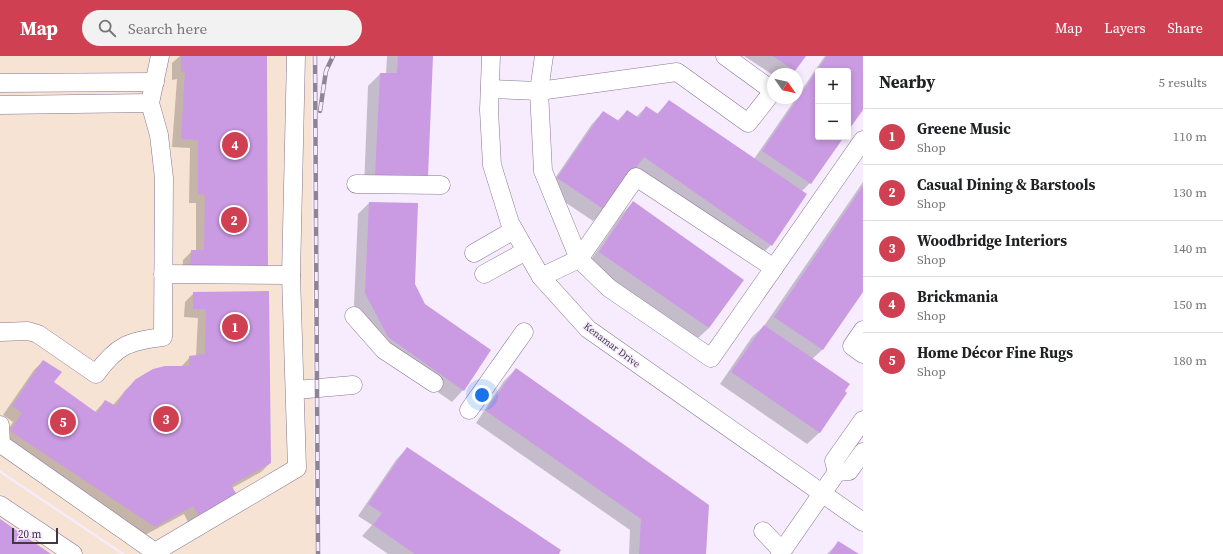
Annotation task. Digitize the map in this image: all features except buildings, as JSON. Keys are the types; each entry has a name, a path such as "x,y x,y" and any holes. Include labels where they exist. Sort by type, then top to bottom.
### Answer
{"street":[{"path":"0,332 28,331 38,334 96,374 109,356 124,346 141,340 163,338 164,178 159,135 150,103 160,56"},
{"path":"0,425 0,444 155,552 296,468 296,390 291,275 296,56"},
{"name":"Kenamar Drive","path":"491,56 489,110 492,165 510,223 541,278 588,329 863,522"},
{"path":"544,56 539,92 543,171 579,259 609,288 711,358 863,140"},
{"path":"490,89 539,92 677,72 748,123 772,91 725,56"},
{"path":"0,83 154,82"},
{"path":"0,105 150,103"},
{"path":"541,278 579,259 636,177 774,268"},
{"path":"356,184 441,185"},
{"path":"474,253 514,230"},
{"path":"484,274 526,251"},
{"path":"163,274 291,275"},
{"path":"354,316 384,350 434,383"},
{"path":"863,330 852,346 863,354"},
{"path":"469,410 524,332"},
{"path":"296,390 352,385"},
{"path":"763,531 781,552 837,472 834,461 863,420"},
{"path":"837,472 849,471 863,452"},
{"path":"0,505 73,554"}],"shaded area":[{"path":"0,56 311,56 315,554 125,554 0,470"},
{"path":"0,473 121,554 0,554"}],"railway":[{"path":"315,56 318,554"},
{"path":"320,111 326,71 333,56"}],"place":[{"name":"Brickmania","path":"235,145"},
{"name":"Casual Dining & Barstools","path":"234,220"},
{"name":"Greene Music","path":"235,327"},
{"name":"Woodbridge Interiors","path":"166,419"},
{"name":"Home Décor Fine Rugs","path":"63,422"}]}
